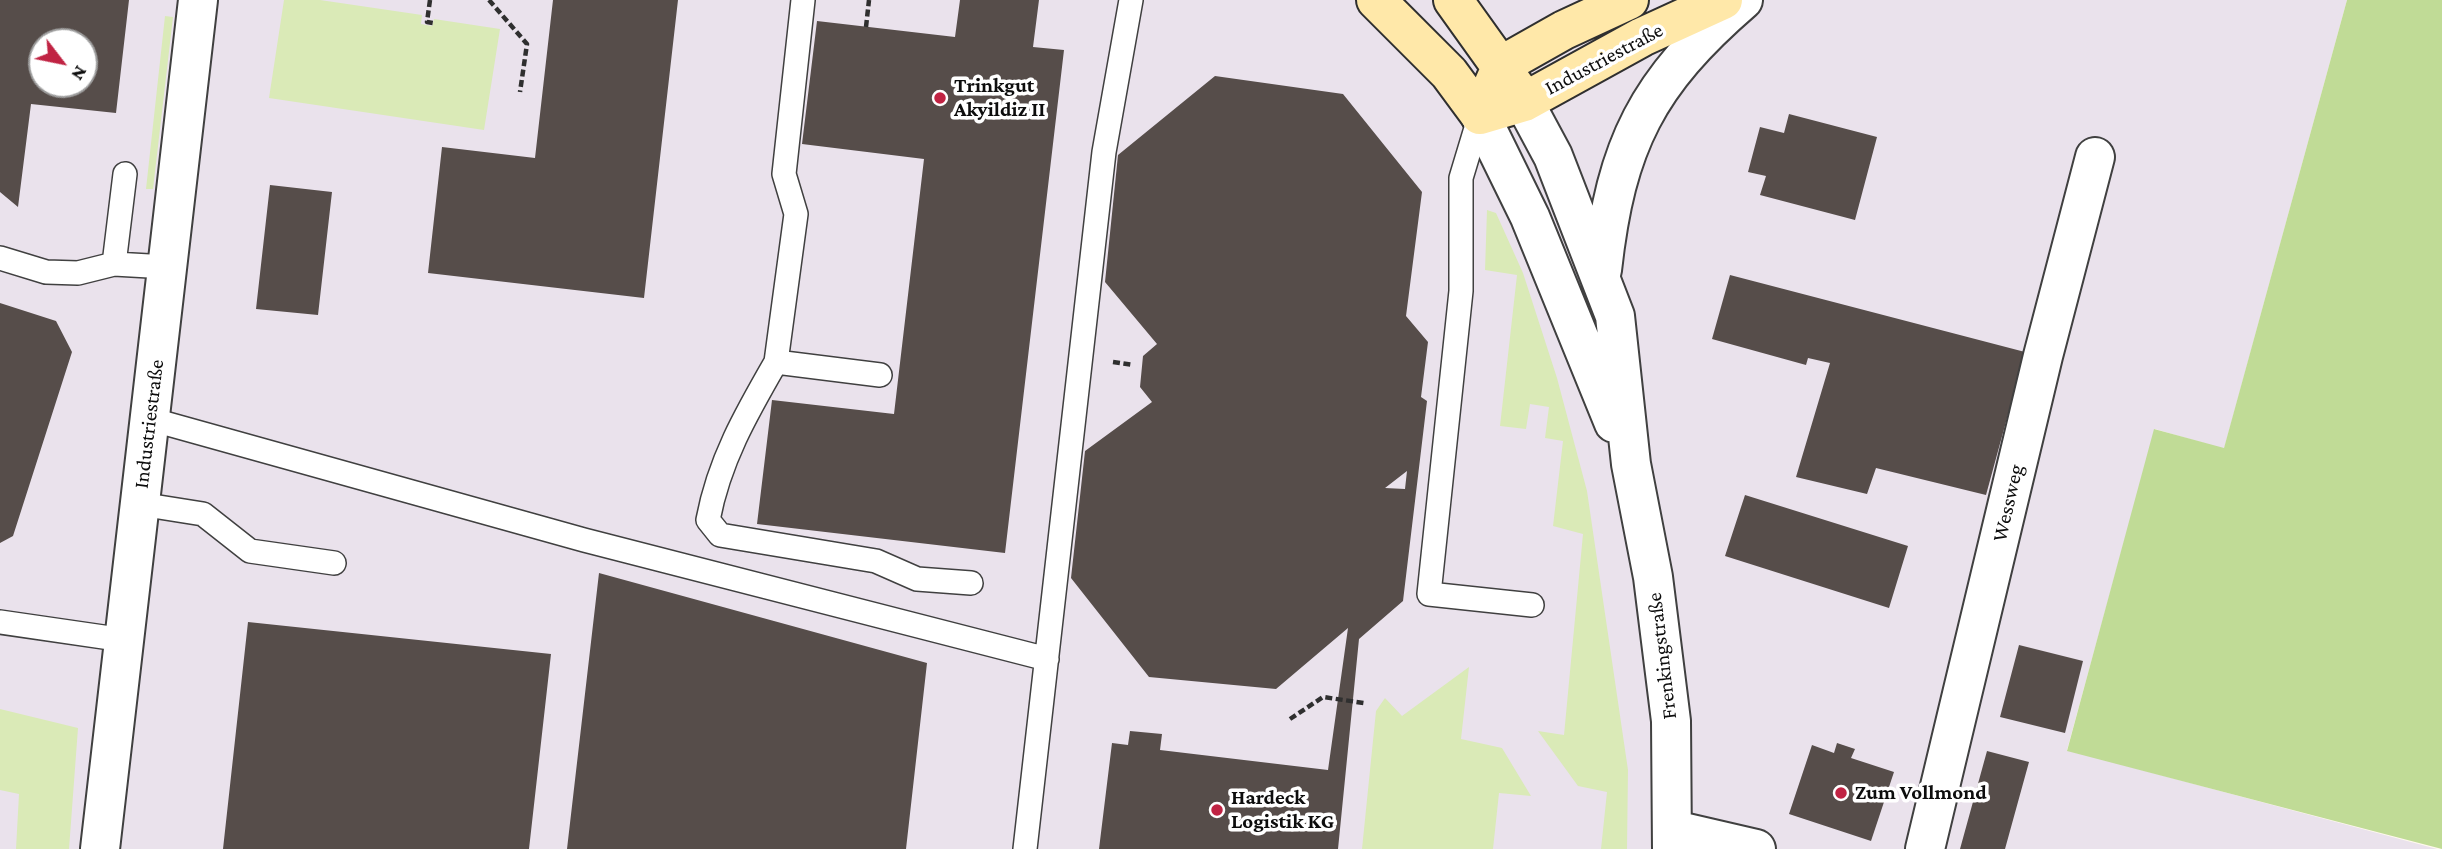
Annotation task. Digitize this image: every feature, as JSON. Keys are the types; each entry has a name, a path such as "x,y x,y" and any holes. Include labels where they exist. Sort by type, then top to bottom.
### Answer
{"street":[{"name":"Industriestraße","path":"100,849 198,0"},
{"path":"1376,0 1449,73 1480,115 1502,65"},
{"name":"Industriestraße","path":"1453,0 1502,65 1524,102"},
{"name":"Industriestraße","path":"1502,65 1564,30 1629,0"},
{"name":"Industriestraße","path":"1480,115 1524,102 1643,37 1723,0"},
{"name":"Industriestraße","path":"1602,275 1608,221 1617,182 1649,102 1675,66 1743,0"},
{"name":"Frenkingstraße","path":"1524,102 1553,156 1602,275 1615,316 1631,464 1653,577 1671,721 1673,839"},
{"name":"Frenkingstraße","path":"1480,115 1530,217 1631,464"},
{"name":"Wessweg","path":"1925,849 2039,369 2095,158"},
{"path":"1673,839 1756,849"}],"lane":[{"path":"803,0 784,174 796,214 776,362 739,428 715,483 708,520 720,535 876,561 917,579 971,583"},
{"path":"1025,849 1104,152 1131,0"},
{"path":"1480,115 1461,178 1461,291 1429,594 1532,605"},
{"path":"114,264 124,174"},
{"path":"0,258 46,272 78,273 114,264 167,267"},
{"path":"776,362 880,375"},
{"path":"150,419 584,540 1047,659"},
{"path":"140,505 202,514 250,551 334,563"},
{"path":"0,622 124,640"}],"path":[{"path":"430,0 427,22 433,23"},
{"path":"489,0 527,44 520,92"},
{"path":"866,27 869,0"},
{"path":"1290,719 1323,697 1364,703"}],"shaded area":[{"path":"0,0 2347,0 2224,449 2155,429 2067,750 2437,849 0,849"}],"green space":[{"path":"284,0 320,0 422,15 421,24 432,26 434,19 500,29 484,130 269,98"},
{"path":"2347,0 2442,0 2442,849 2067,751 2154,429 2224,448"},
{"path":"165,16 173,17 153,189 146,189"},
{"path":"1487,210 1496,213 1523,273 1557,378 1587,491 1628,770 1627,849 1601,849 1607,792 1578,786 1538,731 1564,735 1583,534 1553,526 1563,441 1545,438 1549,407 1530,404 1526,429 1500,426 1517,275 1485,270"},
{"path":"1469,667 1461,739 1502,748 1531,796 1499,793 1493,849 1362,849 1376,711 1385,698 1402,716"},
{"path":"0,709 78,728 69,849 16,849 19,794 0,790"}],"building":[{"path":"0,0 129,0 116,113 31,104 18,207 0,192"},
{"path":"553,0 678,0 644,298 428,273 442,147 535,158"},
{"path":"960,0 1039,0 1033,47 1064,50 1005,553 757,524 772,400 894,414 924,159 802,144 817,21 955,37"},
{"path":"1215,76 1343,94 1422,192 1406,316 1428,342 1421,397 1427,401 1403,601 1359,639 1338,849 1099,849 1112,743 1128,745 1130,731 1162,734 1160,750 1328,770 1348,628 1276,689 1149,677 1071,578 1085,451 1152,402 1140,387 1143,356 1157,344 1105,282 1118,155","holes":["1407,471 1405,489 1385,488"]},
{"path":"1789,114 1877,137 1855,220 1760,195 1766,176 1748,172 1760,127 1784,133"},
{"path":"270,185 332,192 318,315 256,309"},
{"path":"1730,275 2025,352 1986,495 1876,468 1867,494 1796,477 1830,363 1808,358 1806,365 1712,339"},
{"path":"0,303 56,321 72,352 13,536 0,543"},
{"path":"1745,495 1908,546 1889,608 1725,556"},
{"path":"599,573 927,663 906,849 567,849"},
{"path":"248,622 551,654 529,849 223,849"},
{"path":"2019,645 2083,661 2065,733 2000,717"},
{"name":"Zum Vollmond","path":"1837,743 1855,749 1851,758 1894,772 1871,841 1789,814 1812,745 1834,753"},
{"path":"1987,751 2029,762 2005,849 1960,849"}],"place":[{"name":"Trinkgut Akyildiz II","path":"940,98"},
{"name":"Zum Vollmond","path":"1841,793"},
{"name":"Hardeck Logistik KG","path":"1217,810"}]}
